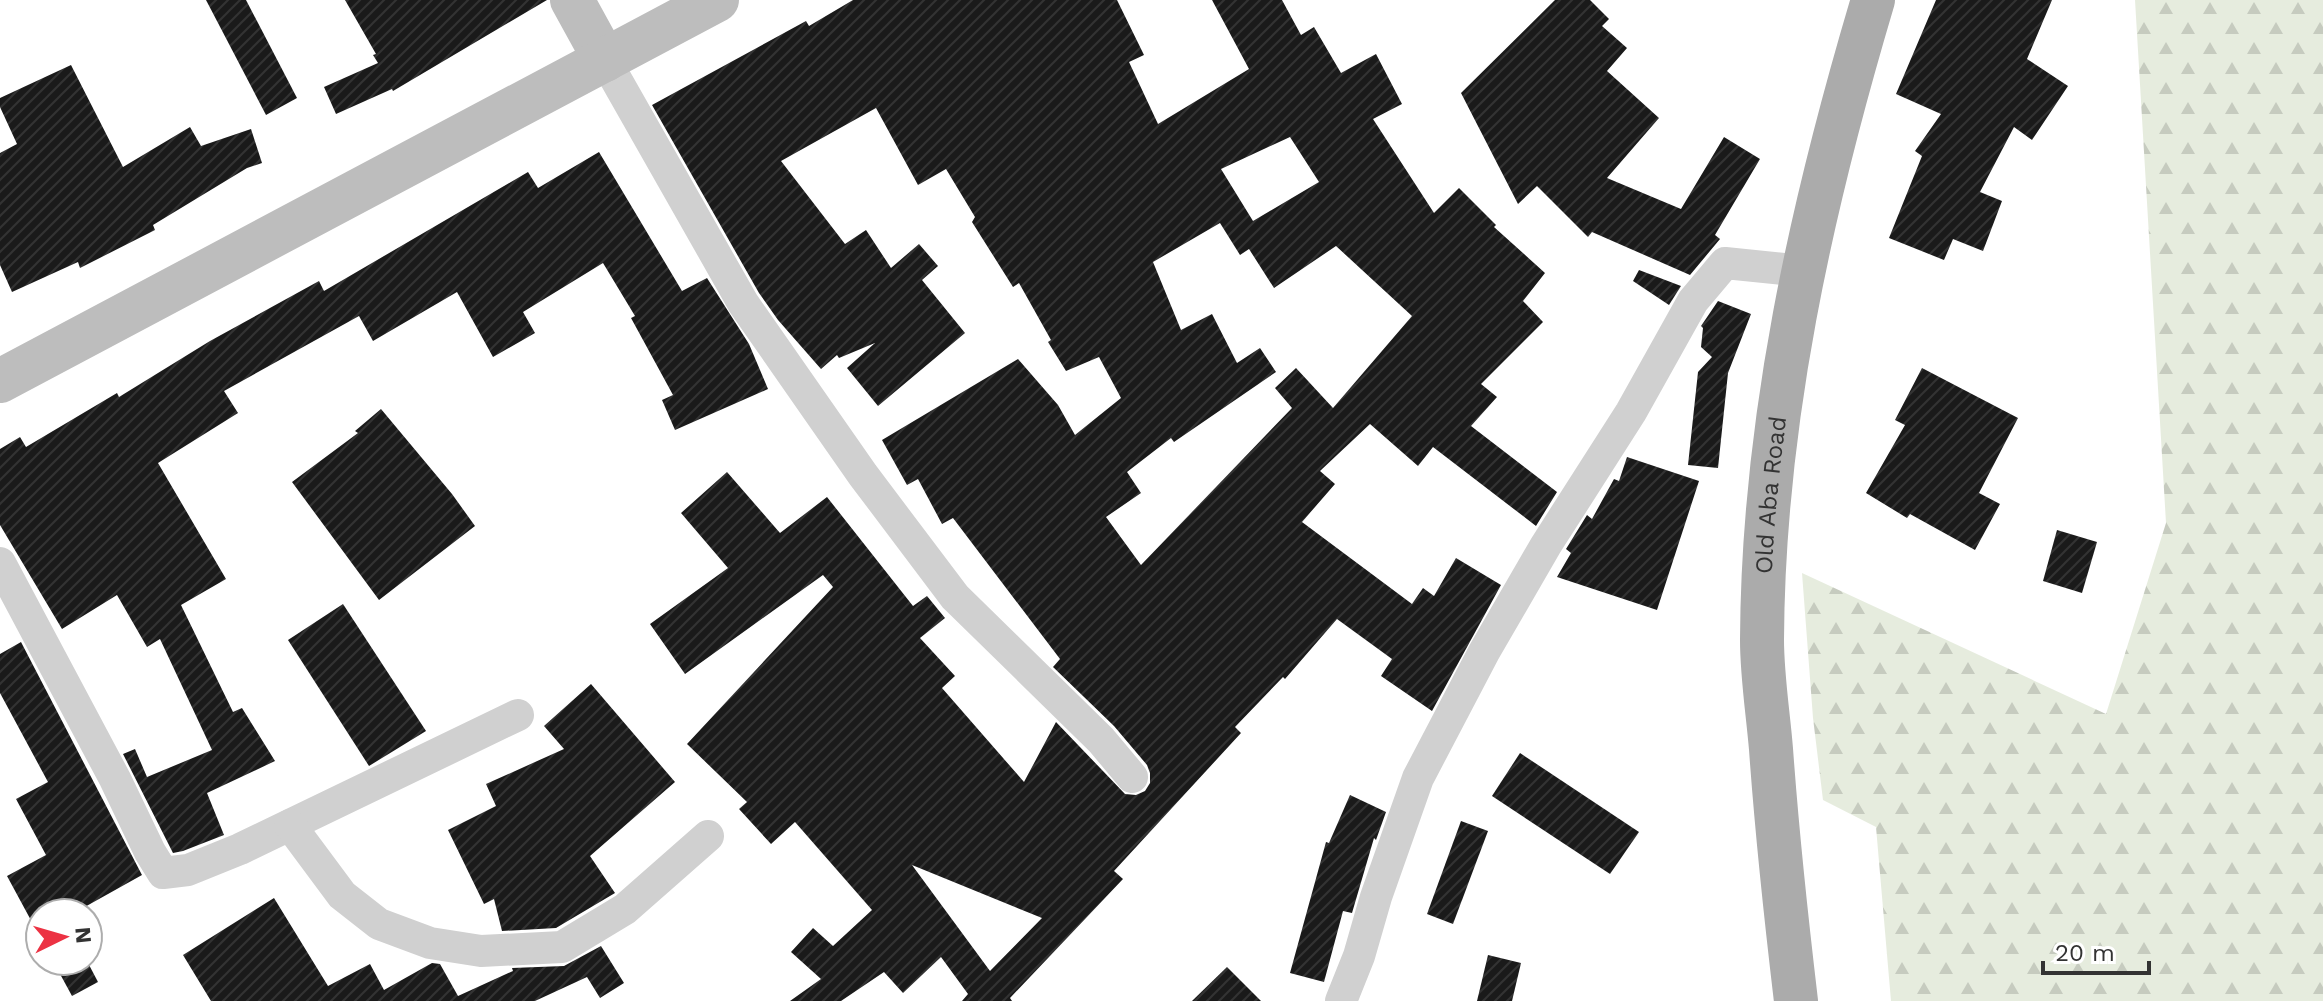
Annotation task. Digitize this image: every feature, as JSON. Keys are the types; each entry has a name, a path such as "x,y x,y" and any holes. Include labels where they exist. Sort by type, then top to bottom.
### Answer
{"main road":[{"path":"572,0 605,60"},
{"path":"0,381 717,0"},
{"name":"Old Aba Road","path":"1796,1001 1779,847 1762,642 1770,476 1782,385 1803,271 1846,90 1873,0"}],"street":[{"path":"605,60 743,303 863,475 955,597 1101,740 1132,777"},
{"path":"1341,1001 1418,778 1484,652 1546,545 1631,412 1693,301 1725,263 1803,271"},
{"path":"0,563 163,873 188,870 290,825 518,715"},
{"path":"290,825 342,895 379,924 430,943 481,951 562,947 625,909 708,836"}],"green space":[{"path":"2135,0 2323,0 2323,1001 1891,1001 1876,827 1823,800 1813,718 1802,573 2106,714 2166,523"}],"building":[{"path":"206,0 246,0 297,98 266,115"},
{"path":"345,0 547,0 393,91 336,114 324,87 378,63 373,55 376,54"},
{"path":"853,0 1117,0 1144,55 1129,62 1158,124 1249,69 1212,0 1282,0 1301,35 1314,27 1341,73 1376,54 1402,104 1373,119 1434,213 1459,188 1496,225 1494,227 1545,273 1523,301 1543,322 1481,384 1497,397 1471,426 1557,492 1536,526 1433,447 1418,466 1370,424 1320,471 1335,484 1302,522 1412,604 1423,588 1434,596 1456,558 1501,585 1432,711 1381,676 1392,659 1337,619 1285,679 1283,677 1235,727 1241,733 1114,871 1123,879 1010,998 1012,1001 962,1001 968,994 941,957 903,993 884,972 841,1001 790,1001 821,979 791,952 813,928 833,946 872,910 795,822 771,844 739,809 747,802 687,744 833,587 823,575 685,674 650,624 728,568 681,513 727,472 780,533 827,497 913,606 927,596 945,618 920,638 955,676 942,688 1024,782 1056,722 1125,794 1136,795 1145,791 1150,783 1147,765 1114,726 1053,667 1060,659 953,518 942,524 918,479 907,485 882,440 1018,359 1058,405 1075,435 1121,398 1099,357 1066,371 1019,283 1013,287 972,222 975,217 946,169 918,185 876,108 781,161 845,244 866,230 891,268 919,244 938,266 922,280 965,333 878,406 847,368 875,343 839,358 837,355 821,369 759,293 652,105 806,21 809,26","holes":["1290,137 1319,182 1253,221 1221,169","1220,223 1240,255 1249,249 1274,288 1336,246 1412,316 1333,408 1296,368 1275,388 1292,408 1141,565 1106,517 1141,493 1127,472 1171,438 1174,442 1276,372 1260,348 1237,363 1212,314 1181,330 1153,262","912,865 1042,918 990,971"]},
{"path":"1555,0 1590,0 1609,19 1602,26 1627,48 1607,71 1659,118 1607,178 1681,209 1724,137 1760,159 1715,235 1720,239 1690,275 1592,232 1588,237 1537,186 1518,204 1461,93"},
{"path":"1936,0 2052,0 2027,59 2068,86 2032,140 2014,127 1980,192 2002,201 1983,251 1953,239 1944,260 1889,238 1922,156 1915,151 1941,114 1896,94"},
{"path":"71,65 123,167 190,127 201,146 251,129 262,163 247,168 153,225 155,230 80,268 78,262 12,292 0,265 0,153 17,144 0,107 0,98"},
{"path":"599,152 682,291 707,278 749,344 768,389 675,430 662,400 673,395 631,318 635,316 603,263 523,312 535,333 493,357 457,292 373,341 359,316 224,391 238,413 158,463 226,579 181,605 233,712 242,708 275,761 207,793 224,835 173,853 123,754 135,749 147,777 212,750 160,639 147,647 117,595 62,629 0,525 0,449 20,437 26,447 319,281 324,291 528,172 538,188"},
{"path":"1639,270 1681,286 1669,305 1633,281"},
{"path":"1718,301 1751,314 1728,373 1718,468 1688,465 1698,372 1712,357 1701,347 1701,326"},
{"path":"1922,368 2018,418 1979,493 2000,504 1975,550 1910,514 1907,518 1866,493 1905,425 1895,420"},
{"path":"381,409 475,526 379,600 292,482 358,433 355,431"},
{"path":"1627,457 1699,481 1657,610 1557,577 1571,553 1566,549 1587,515 1592,519 1614,479 1619,481"},
{"path":"2057,530 2097,542 2082,593 2043,581"},
{"path":"343,604 426,731 369,766 288,640"},
{"path":"21,642 142,875 103,897 24,897 24,907 7,876 46,855 16,799 48,782 0,693 0,654"},
{"path":"591,684 675,782 590,856 615,893 556,928 502,931 494,899 484,904 448,830 496,806 486,784 564,749 544,726"},
{"path":"1520,753 1639,832 1610,874 1492,796"},
{"path":"1350,795 1386,812 1376,840 1374,838 1352,913 1343,911 1324,982 1290,973 1326,842 1329,843"},
{"path":"1461,821 1488,831 1453,924 1427,914"},
{"path":"274,898 328,986 370,964 384,990 432,963 440,964 458,996 513,971 512,968 564,966 601,946 624,983 600,998 587,977 535,1001 211,1001 183,955"},
{"path":"1488,955 1521,963 1512,1001 1477,1001"},
{"path":"1227,967 1261,1001 1192,1001"},
{"path":"62,977 95,977 98,982 72,996"}]}
